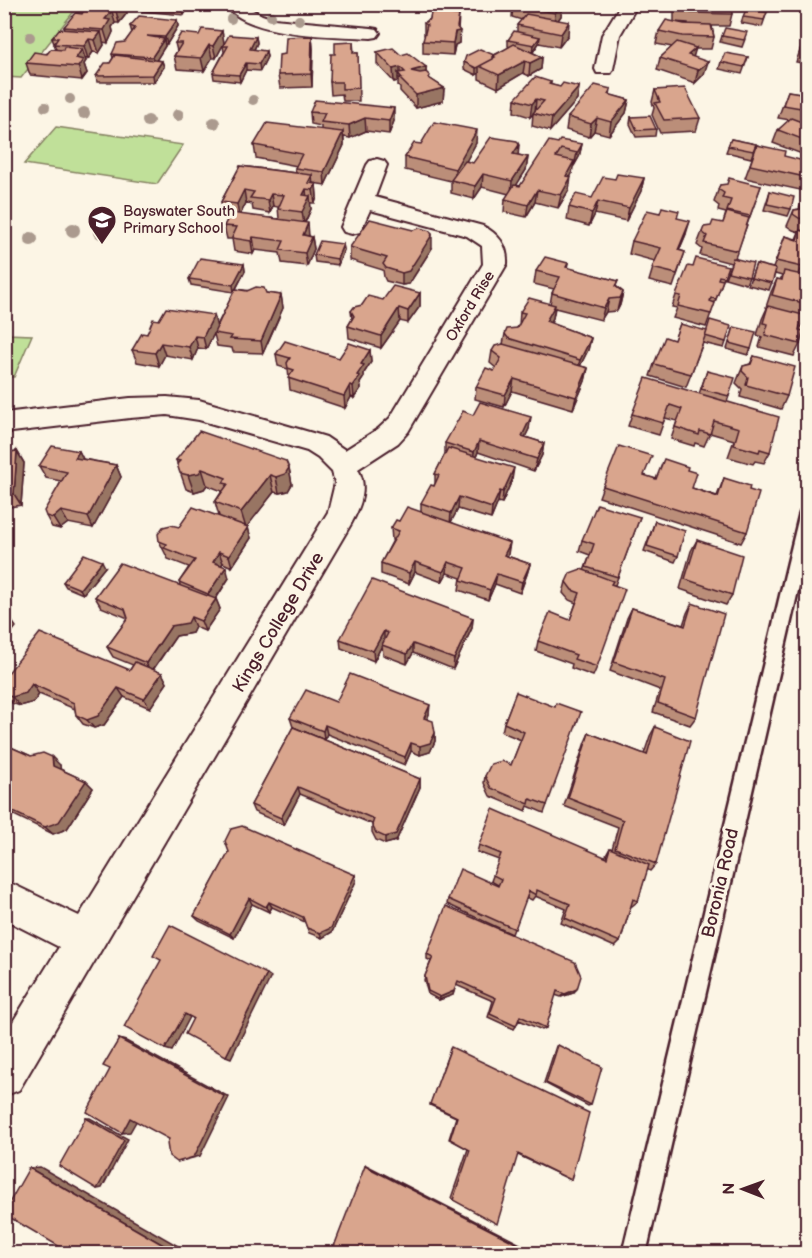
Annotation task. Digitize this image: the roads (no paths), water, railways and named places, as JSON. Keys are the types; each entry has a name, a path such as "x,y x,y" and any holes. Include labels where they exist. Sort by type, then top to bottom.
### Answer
{"street":[{"path":"232,4 241,15 264,23 371,33"},
{"path":"604,69 611,35 630,4"},
{"path":"352,227 377,165"},
{"name":"Oxford Rise","path":"342,465 381,441 399,425 495,264 497,255 490,240 475,231 363,201"},
{"path":"4,423 149,406 199,410 316,444 327,450 342,465"},
{"name":"Kings College Drive","path":"4,1075 341,516 351,492 350,480 342,465"},
{"path":"4,899 87,940"}],"lane":[{"name":"Boronia Road","path":"633,1254 807,512"}],"place":[{"name":"Bayswater South Primary School","path":"102,246"}]}
